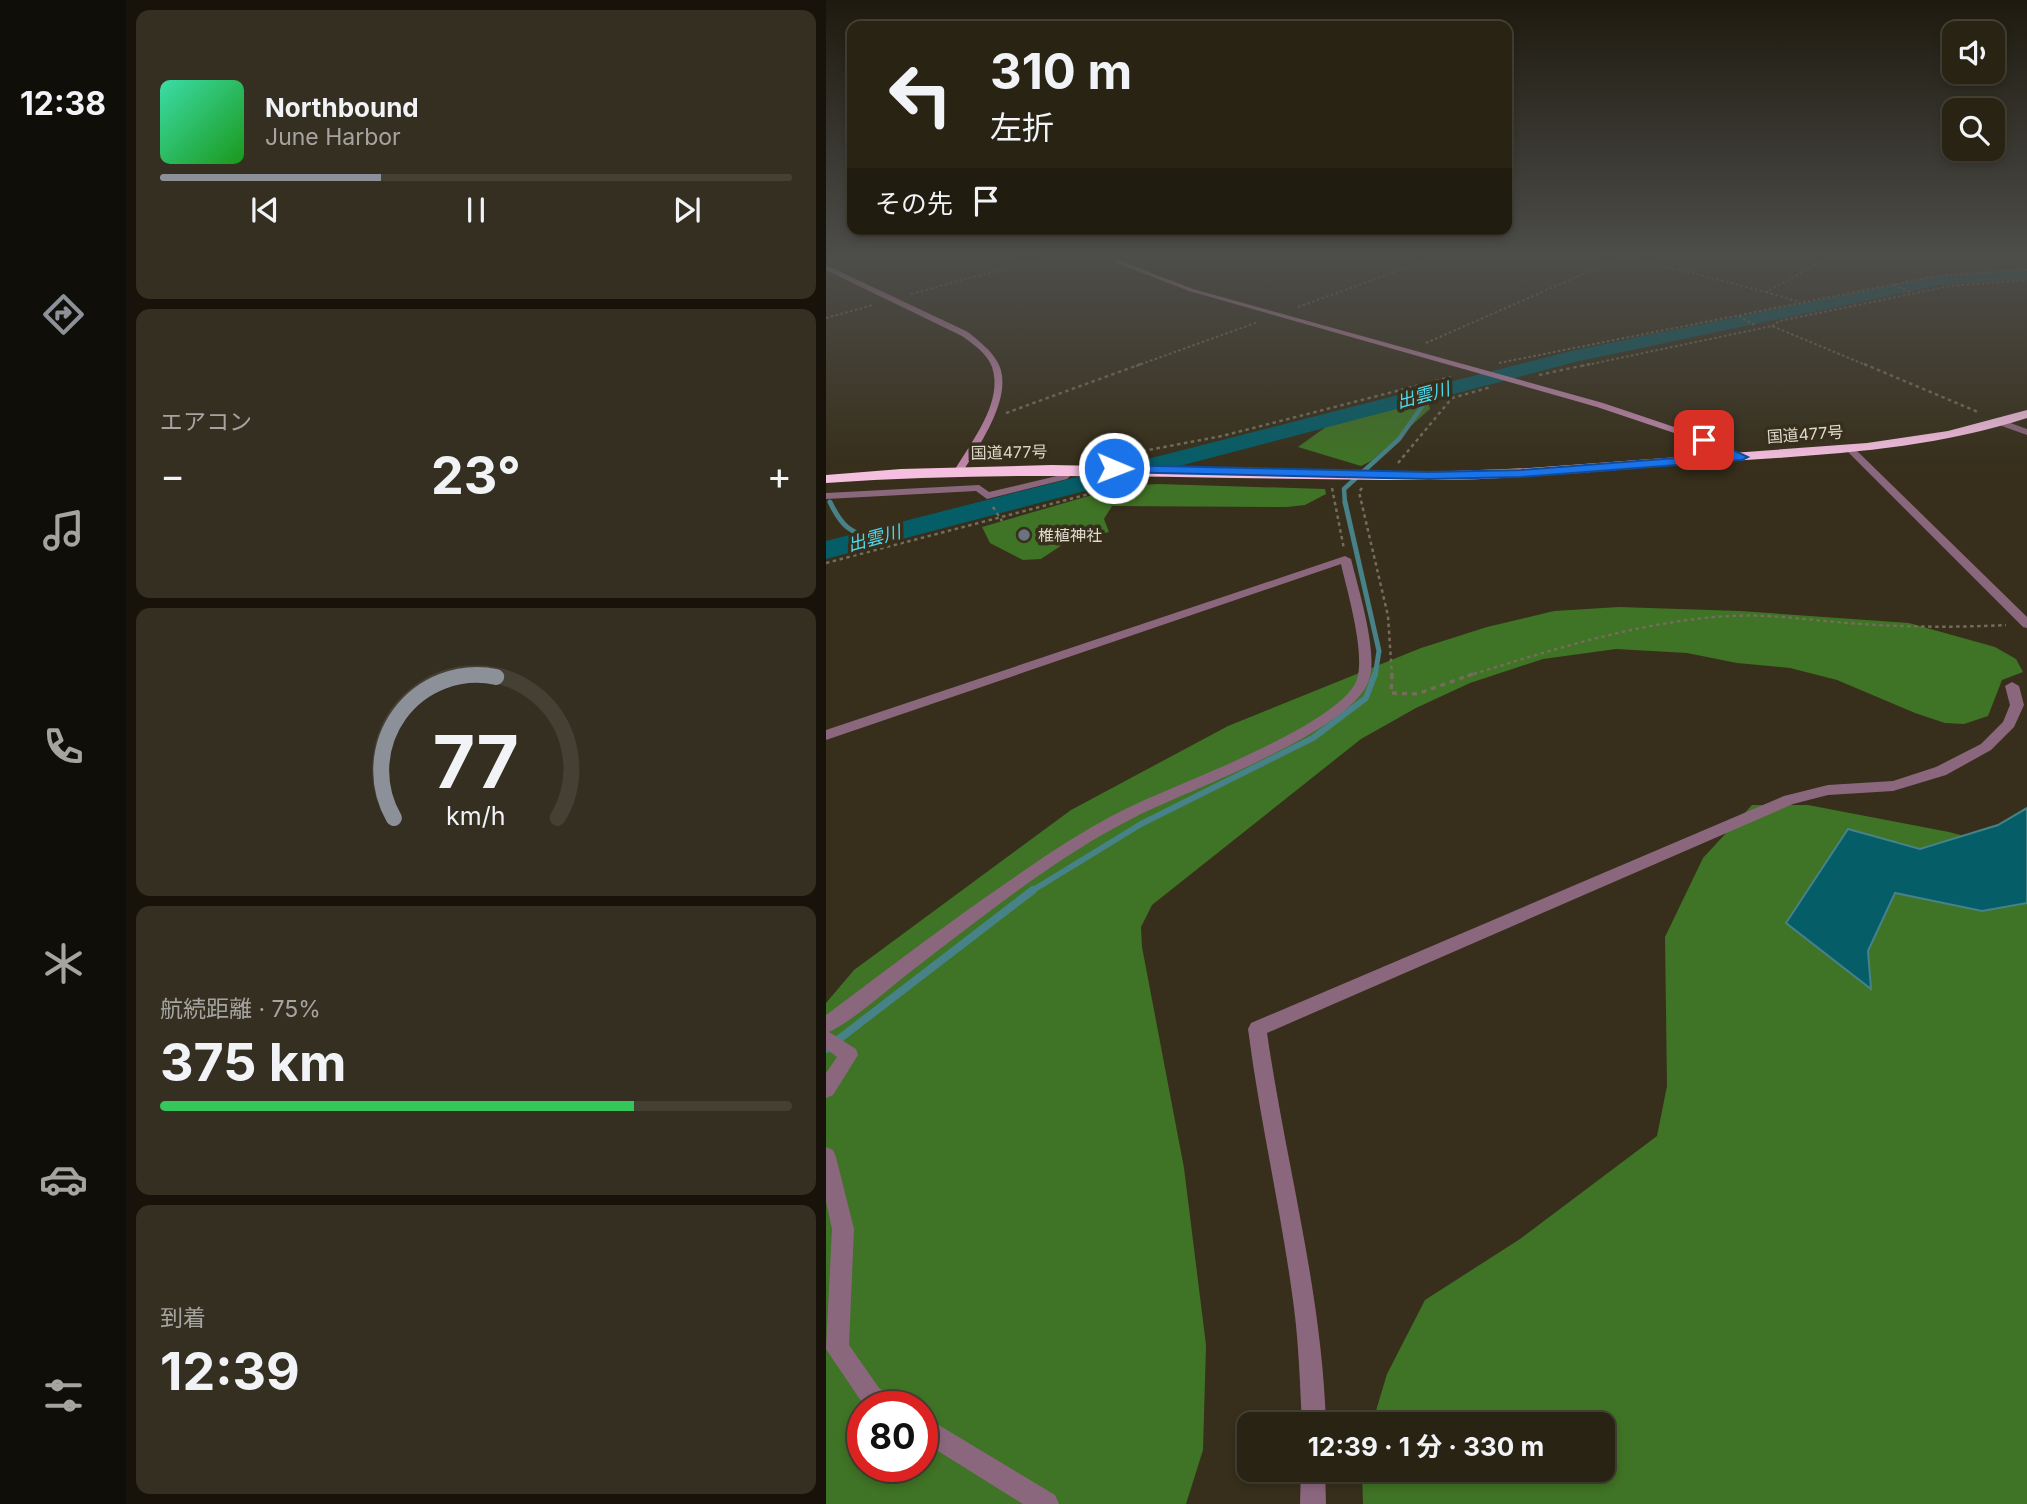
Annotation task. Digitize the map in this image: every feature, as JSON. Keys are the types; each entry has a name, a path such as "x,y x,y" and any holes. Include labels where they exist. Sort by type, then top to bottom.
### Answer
{"highway":[{"name":"国道477号","path":"826,479 959,471 1092,468 1345,474 1370,480 1408,475 1521,473 1932,440 2027,414"}],"street":[{"path":"949,326 988,351 999,370 998,397 959,471"},
{"path":"1321,326 1651,421 1742,457"},
{"path":"2002,423 2027,432"},
{"path":"1850,448 2027,624"},
{"path":"826,496 979,488 987,496 1064,477 1072,469"},
{"path":"826,735 1345,559 1367,655 1362,682 1343,705 1306,730 1119,819 1086,839 985,907 826,1025"},
{"path":"1314,1412 1314,1387 1293,1229 1269,1111 1257,1029 1789,800 1828,790 1894,786 1941,771 1986,747 2009,724 2017,705 2012,686 2027,691"},
{"path":"826,1089 849,1055 833,1043"},
{"path":"826,1157 842,1229 837,1348 867,1391"},
{"path":"938,1437 1046,1504"},
{"path":"1313,1482 1313,1504"}],"path":[{"path":"987,419 1041,402 1246,326"},
{"path":"1408,351 1464,326"},
{"path":"1122,454 1222,436 1474,370 1688,326"},
{"path":"1408,475 1407,467 1395,466 1452,398 1756,326"},
{"path":"1772,326 2002,423"},
{"path":"1370,480 1359,492 1389,615 1394,671 1391,692 1417,694 1459,678 1584,641 1668,624 1728,616 1771,615 1941,628 2027,624"},
{"path":"1324,485 1332,486 1345,559"},
{"path":"826,563 1120,486"}],"green space":[{"path":"1427,397 1430,409 1371,461 1361,466 1298,447 1330,424"},
{"path":"1158,484 1325,489 1326,494 1305,505 1287,507 1112,506 1104,519 1109,532 1065,543 1041,559 1023,560 990,543 982,527 1123,486"},
{"path":"1619,607 1740,611 1909,623 1995,647 2016,659 2023,672 2002,680 1988,716 1964,724 1945,723 1837,680 1790,668 1737,663 1687,653 1616,649 1543,659 1470,683 1416,708 1361,739 1152,905 1141,927 1142,947 1184,1168 1206,1345 1203,1450 1186,1504 826,1504 826,1003 854,970 1071,810 1228,726 1421,648 1487,627 1554,611"},
{"path":"1752,805 1808,805 1949,832 2027,852 2027,1504 1363,1504 1362,1482 1615,1482 1615,1412 1376,1412 1387,1374 1425,1300 1520,1239 1657,1136 1667,1086 1665,937 1703,858"}],"water":[{"path":"2027,808 2027,903 1982,911 1895,893 1868,951 1871,989 1786,923 1848,829 1920,849 1998,825"}],"waterway":[{"name":"出雲川","path":"826,550 1433,391 1575,356 1719,326"},
{"path":"1345,503 1344,489 1399,439 1433,391"},
{"path":"830,502 838,517 853,531 877,537"},
{"path":"1345,502 1379,651 1375,676"},
{"path":"1032,891 1141,824 1313,738 1366,698 1375,674"},
{"path":"826,1049 1032,891"}],"place":[{"name":"椎植神社","path":"1024,535"}],"route":[{"path":"1114,468 1429,476 1521,473 1742,457 1704,440"}]}
